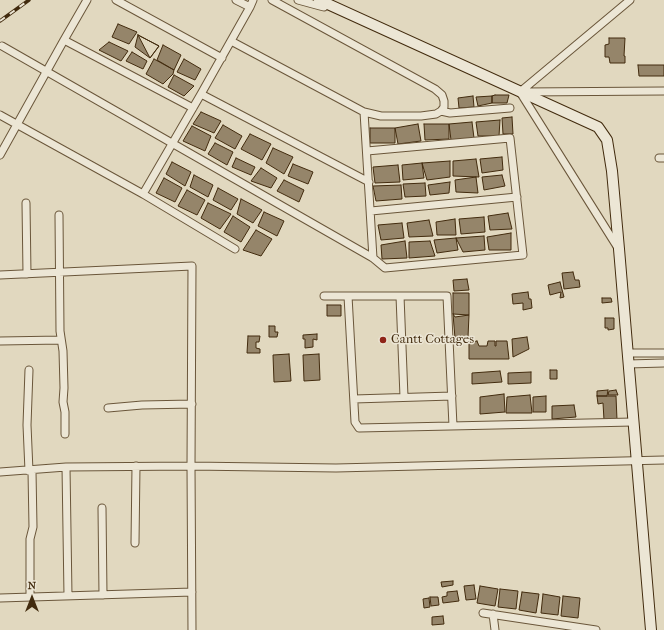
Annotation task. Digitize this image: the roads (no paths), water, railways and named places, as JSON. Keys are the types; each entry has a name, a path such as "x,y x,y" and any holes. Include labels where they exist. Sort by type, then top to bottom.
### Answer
{"main road":[{"path":"323,2 598,127 607,140 612,171 651,630"}],"street":[{"path":"0,155 87,0"},
{"path":"116,0 222,58"},
{"path":"143,194 252,4 236,0"},
{"path":"272,0 434,89 442,95 444,101 444,107 441,112"},
{"path":"298,0 324,7 323,2"},
{"path":"520,92 630,0"},
{"path":"64,40 193,108"},
{"path":"231,41 364,112 381,116 421,116 441,112 450,113 510,108"},
{"path":"2,46 374,258 385,268 523,255 510,138 367,151"},
{"path":"520,92 570,93 664,91"},
{"path":"520,92 619,249"},
{"path":"201,94 369,182"},
{"path":"364,112 374,258"},
{"path":"0,115 143,194 236,249"},
{"path":"371,211 517,197"},
{"path":"26,203 27,274"},
{"path":"59,215 58,272 60,331 63,351 63,402 65,412 65,434"},
{"path":"0,275 192,266 192,630"},
{"path":"324,296 447,296 453,426"},
{"path":"348,296 355,422 359,428 633,422"},
{"path":"400,296 404,397"},
{"path":"0,341 61,340"},
{"path":"628,353 664,353"},
{"path":"628,364 664,363"},
{"path":"29,370 27,425 31,470 33,527 30,539 30,597"},
{"path":"354,399 452,396"},
{"path":"108,408 142,405 192,404"},
{"path":"0,472 66,467 191,466 336,468 664,460"},
{"path":"135,544 136,466"},
{"path":"66,467 68,596"},
{"path":"102,508 103,595"},
{"path":"0,598 192,592"},
{"path":"483,613 549,626 596,630"},
{"path":"493,614 495,630"}],"railway":[{"path":"0,21 29,0"}],"place":[{"name":"Cantt Cottages","path":"383,340"}]}
